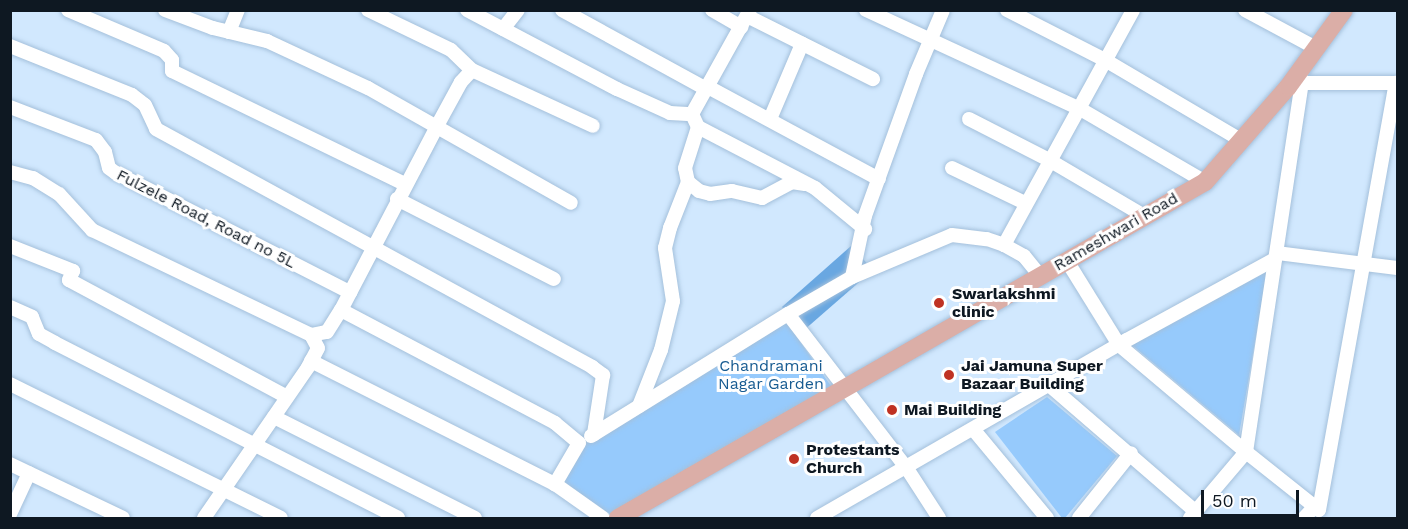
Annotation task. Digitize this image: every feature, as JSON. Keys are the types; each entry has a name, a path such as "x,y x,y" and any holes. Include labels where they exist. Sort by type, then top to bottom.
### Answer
{"main road":[{"name":"Rameshwari Road","path":"618,519 1205,182 1300,77 1316,48 1344,10"}],"street":[{"path":"68,10 164,51 172,60 172,71 405,184"},
{"path":"165,10 228,32 267,41 368,88 571,203"},
{"path":"228,32 238,10"},
{"path":"368,10 451,50 472,70 593,126"},
{"path":"468,10 617,89 670,113 695,121 815,188 865,229"},
{"path":"503,29 518,10"},
{"path":"562,10 707,88 770,118 879,179"},
{"path":"712,10 746,18 873,79"},
{"path":"852,277 865,229 865,216 943,10"},
{"path":"1007,10 1105,60 1241,140"},
{"path":"1245,10 1316,48"},
{"path":"869,11 1078,108 1205,182"},
{"path":"1004,245 1131,11"},
{"path":"639,406 661,350 673,301 665,248 670,228 688,182 685,168 695,121 707,88 746,18"},
{"path":"770,118 802,44"},
{"path":"10,46 132,95 145,105 156,129 582,361 603,375 594,434"},
{"path":"310,335 327,332 341,310 436,126 461,82 472,70"},
{"path":"1049,385 1131,453 1193,515 1246,452 1300,77 1397,83 1321,511"},
{"name":"Fulzele Road, Road no 5L","path":"10,107 96,140 105,152 109,168 116,173 350,292"},
{"path":"969,119 1049,160 1144,216"},
{"path":"952,168 1025,203"},
{"path":"10,172 33,178 59,194 93,230 310,335 318,348 204,519"},
{"path":"688,182 699,191 710,194 732,191 762,198 792,182 807,184"},
{"path":"397,199 554,279"},
{"path":"555,484 579,443 852,277 952,235 987,239 1004,245 1024,256 1040,276"},
{"path":"10,246 73,271 69,280 287,397"},
{"path":"817,519 833,515 906,467 1276,256 1398,268"},
{"path":"1067,261 1119,345 1246,452 1321,511"},
{"path":"10,307 32,317 39,334 55,343 256,444 398,519"},
{"path":"341,310 555,423 579,443"},
{"path":"788,314 906,467 939,519"},
{"path":"311,361 555,484 603,519"},
{"path":"10,384 281,519"},
{"path":"274,417 475,519"},
{"path":"973,429 1047,519"},
{"path":"1079,519 1131,453"},
{"path":"10,464 123,519"},
{"path":"10,514 29,473"},
{"path":"1304,519 1321,511"}],"green space":[{"path":"1268,266 1239,435 1132,345"},
{"name":"Chandramani Nagar Garden","path":"785,320 831,386 609,517 561,481 583,446"},
{"path":"1047,397 1117,456 1065,518 1062,518 995,432"}],"shaded area":[{"path":"851,246 873,270 803,331 782,307"}],"place":[{"name":"Swarlakshmi clinic","path":"939,303"},
{"name":"Jai Jamuna Super Bazaar Building","path":"949,375"},
{"name":"Mai Building","path":"892,410"},
{"name":"Protestants Church","path":"794,459"}]}
